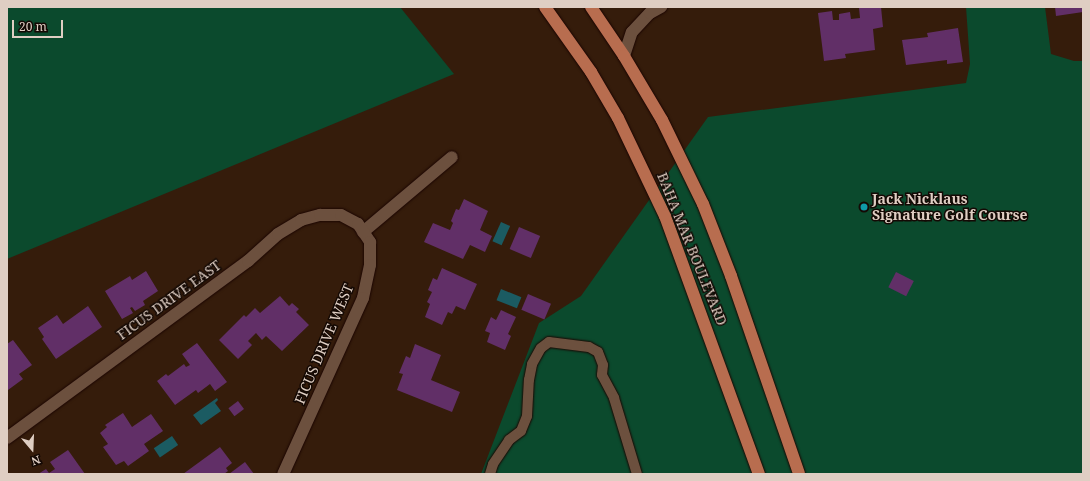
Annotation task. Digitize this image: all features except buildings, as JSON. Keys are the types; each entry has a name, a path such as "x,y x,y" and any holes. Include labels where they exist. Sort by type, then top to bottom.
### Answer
{"main road":[{"name":"BAHA MAR BOULEVARD","path":"545,7 591,72 618,118 662,209 759,474"},
{"name":"BAHA MAR BOULEVARD","path":"591,7 624,56 662,120 703,204 731,276 799,474"}],"street":[{"path":"624,56 632,32 650,13 661,7"},
{"path":"360,228 452,157"},
{"name":"FICUS DRIVE EAST","path":"7,438 248,261 278,234 301,220 320,215 341,215 360,228"},
{"name":"FICUS DRIVE WEST","path":"283,474 363,298 370,265 370,242 360,228"}],"lane":[{"path":"490,474 493,464 509,440 520,431 527,416 529,380 532,364 541,348 549,342 554,342 589,347 598,352 603,365 602,375 614,398 637,474"}],"green space":[{"path":"7,7 400,7 454,74 7,259"},
{"name":"Jack Nicklaus Signature Golf Course","path":"966,7 1045,7 1051,54 1074,61 1083,61 1083,474 481,474 539,323 581,296 708,117 966,83 970,64"}],"water":[{"path":"501,222 510,226 502,245 492,241"},
{"path":"501,289 521,297 517,308 497,300"},
{"path":"217,398 218,400 215,403 221,411 201,425 193,415"},
{"path":"172,436 178,445 160,457 154,448"}],"place":[{"name":"Jack Nicklaus Signature Golf Course","path":"864,207"}]}
